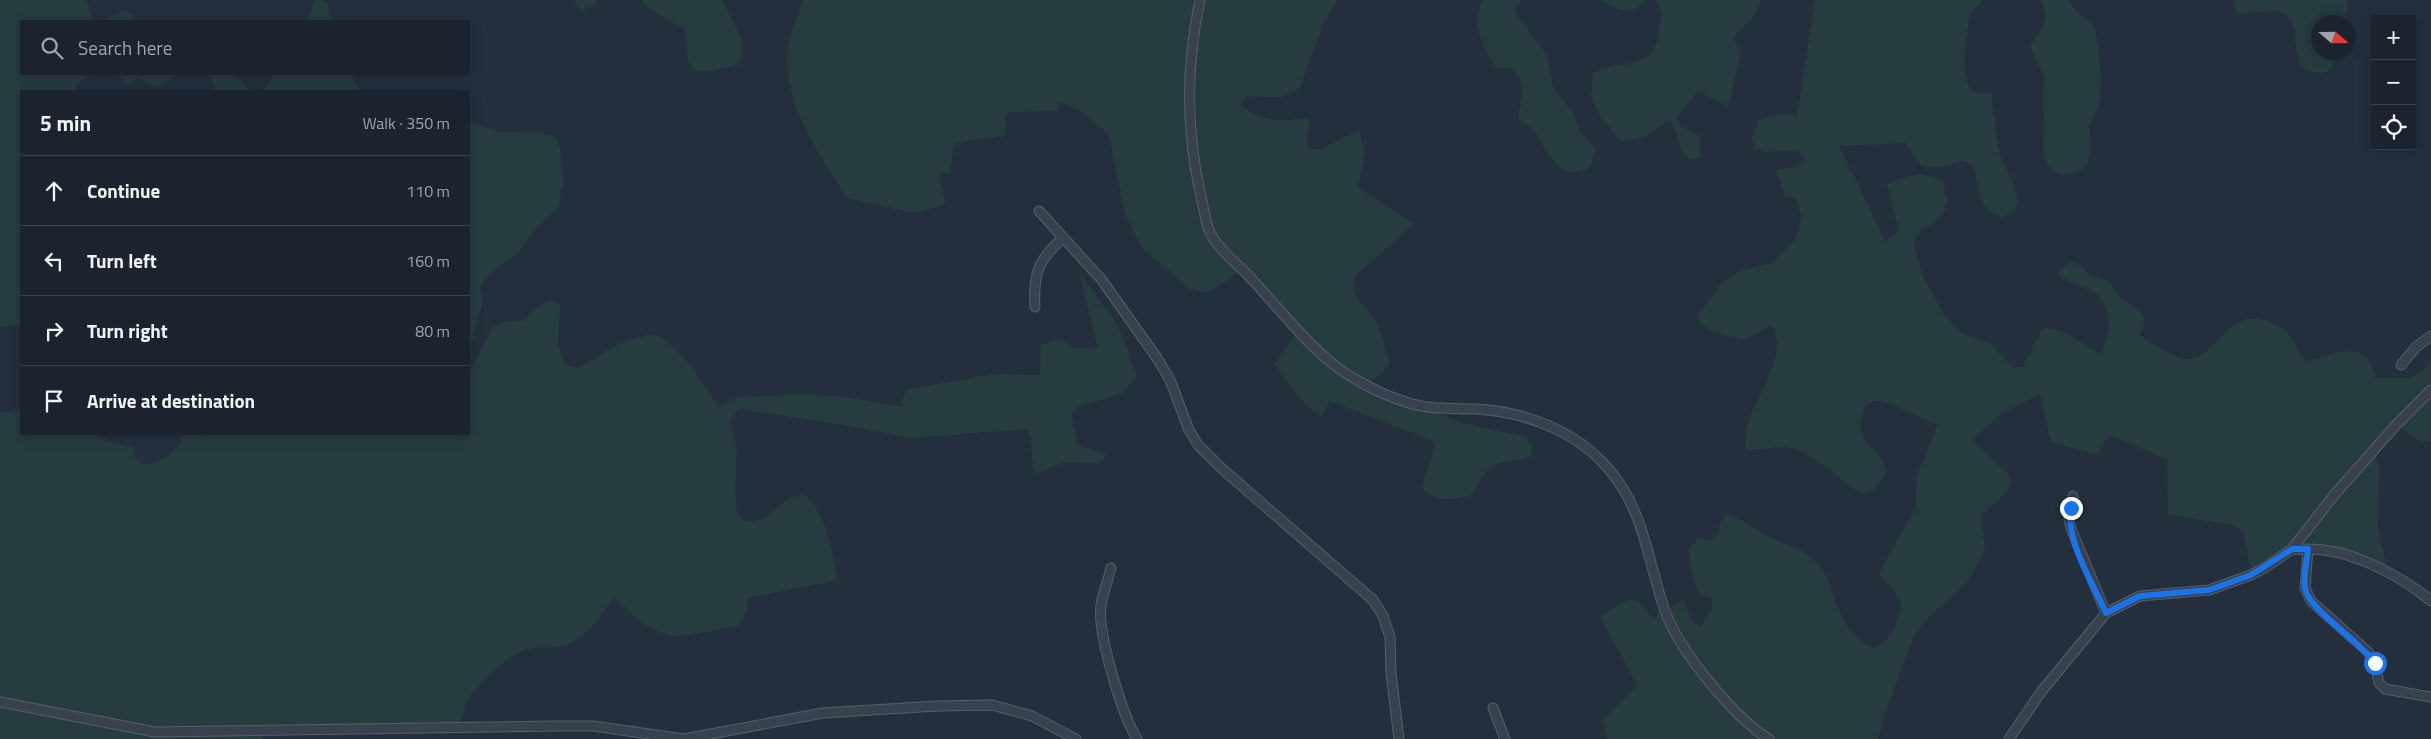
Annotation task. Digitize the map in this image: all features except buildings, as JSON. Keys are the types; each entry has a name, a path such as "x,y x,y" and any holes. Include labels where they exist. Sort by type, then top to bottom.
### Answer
{"street":[{"path":"1200,0 1189,89 1190,119 1194,165 1210,234 1328,360 1360,380 1408,403 1432,409 1479,410 1525,416 1542,422 1580,444 1606,466 1627,494 1639,516 1666,613 1690,656 1724,699 1756,731 1769,739"},
{"path":"1039,211 1101,279 1157,358 1170,380 1182,416 1198,446 1220,468 1373,600 1390,637 1391,673 1399,739"},
{"path":"1035,307 1036,274 1041,261 1063,238"},
{"path":"2401,365 2416,347 2431,336"},
{"path":"2009,739 2042,692 2106,613 2140,596 2209,590 2266,567 2292,549 2335,494 2390,431 2431,390"},
{"path":"2073,496 2069,520 2072,532 2106,613"},
{"path":"2292,549 2338,553 2401,579 2431,601"},
{"path":"2308,549 2305,588 2311,601 2367,651 2375,663 2379,683 2385,689 2431,697"},
{"path":"1111,568 1101,605 1101,625 1120,702 1137,739"},
{"path":"0,702 155,732 594,726 647,736 684,739 823,713 992,705 1032,716 1076,739"},
{"path":"1493,708 1505,739"}],"green space":[{"path":"0,0 86,0 94,20 20,20 20,75 91,75 79,82 75,90 20,90 20,329 12,325 0,327"},
{"path":"315,0 326,2 333,20 307,20"},
{"path":"573,0 598,0 592,7 582,11"},
{"path":"641,0 723,0 741,38 742,54 739,65 706,71 695,70 688,61 685,29 647,7"},
{"path":"803,0 1337,0 1323,24 1300,88 1281,97 1247,96 1239,104 1256,115 1265,118 1290,120 1310,118 1306,140 1310,150 1321,149 1359,130 1365,154 1358,188 1414,224 1355,276 1354,284 1357,297 1377,323 1390,365 1369,384 1462,423 1525,437 1532,446 1531,456 1494,465 1483,477 1471,496 1451,499 1438,498 1432,496 1422,487 1436,442 1330,401 1321,417 1300,399 1274,364 1299,330 1243,270 1207,293 1190,289 1141,247 1125,214 1109,135 1082,112 1059,101 1059,110 1006,113 1005,136 954,143 950,174 939,171 945,204 914,213 847,198 806,130 792,93 788,73 788,52 792,32"},
{"path":"1483,0 1522,0 1515,8 1517,18 1525,25 1547,55 1553,87 1573,113 1581,133 1596,148 1590,168 1570,172 1562,169 1556,164 1533,131 1518,118 1522,85 1517,74 1511,68 1496,68 1487,53 1478,27 1479,9"},
{"path":"1601,0 1647,0 1635,9 1626,11 1617,9"},
{"path":"1655,0 1761,0 1756,14 1733,38 1741,52 1728,107 1699,91 1677,116 1680,126 1700,136 1700,158 1689,159 1685,155 1670,120 1642,138 1621,142 1600,116 1591,96 1593,73 1608,67 1632,63 1647,57 1653,51 1661,17 1661,10"},
{"path":"1815,0 1984,0 1970,13 1965,52 1965,71 1970,90 1980,94 1991,92 1999,152 2019,202 2013,213 2003,217 1987,209 1980,198 1974,166 1964,161 1943,167 1922,166 1905,143 1839,146 1885,241 1899,232 1887,184 1915,175 1929,176 1943,182 1946,193 1945,208 1938,219 1917,234 1914,245 1923,277 1945,316 1959,332 1990,343 2013,367 2023,367 2042,329 2059,331 2100,353 2107,339 2109,322 2105,306 2095,293 2066,280 2057,273 2065,265 2075,262 2084,268 2091,277 2103,279 2111,285 2120,297 2142,313 2144,324 2140,335 2163,350 2183,359 2199,356 2233,326 2254,318 2267,321 2285,330 2306,361 2338,353 2358,352 2365,356 2371,365 2375,378 2412,378 2431,363 2431,442 2419,440 2396,425 2373,451 2379,464 2378,528 2388,573 2339,553 2292,549 2251,575 2244,533 2236,526 2168,514 2167,459 2109,435 2097,455 2051,442 2040,394 2000,415 1971,440 2008,473 2011,484 2002,497 1981,516 1985,550 1969,580 1928,618 1914,635 1887,708 1878,739 1607,739 1603,720 1637,685 1600,617 1627,600 1638,601 1652,618 1683,600 1692,620 1700,627 1712,609 1712,598 1701,595 1695,583 1690,566 1690,547 1699,538 1709,541 1718,535 1720,523 1727,514 1771,538 1803,552 1817,562 1822,569 1847,626 1863,643 1875,648 1882,643 1891,634 1898,617 1902,602 1879,573 1916,507 1917,474 1937,424 1881,401 1865,406 1861,420 1861,430 1868,443 1879,455 1886,473 1873,491 1863,494 1800,451 1786,447 1757,450 1746,449 1746,433 1750,418 1776,354 1777,339 1772,325 1743,340 1711,331 1702,325 1697,316 1723,282 1742,270 1773,263 1795,239 1802,219 1796,198 1785,197 1776,170 1797,167 1804,158 1797,150 1764,152 1754,149 1752,138 1759,119 1786,114 1797,116"},
{"path":"2041,0 2070,0 2074,9 2094,28 2098,43 2100,97 2090,125 2089,158 2083,168 2074,173 2061,174 2051,168 2046,163 2043,152 2044,75 2030,46 2044,25 2045,15"},
{"path":"2235,0 2347,0 2346,15 2311,15 2311,60 2337,60 2327,72 2312,72 2303,67 2298,58 2293,25 2289,17 2276,11 2237,14 2233,4"},
{"path":"125,10 134,16 132,20 100,20"},
{"path":"116,75 176,75 157,88 138,78 129,85"},
{"path":"210,75 237,75 249,90 215,90"},
{"path":"272,75 352,75 359,90 265,90"},
{"path":"470,122 501,132 535,131 556,137 560,147 563,182 559,206 535,229 522,249 485,278 481,289 483,301 470,347"},
{"path":"1079,272 1118,325 1137,376 1122,393 1080,406 1072,413 1077,445 1108,455 1099,463 1066,462 1034,474 1029,429 911,438 839,424 739,409 730,419 737,451 735,489 737,512 745,521 762,519 792,497 802,495 811,501 819,512 825,526 838,580 747,598 746,613 737,625 682,636 670,636 639,620 614,597 601,616 580,638 557,647 528,649 512,656 495,669 474,691 460,723 267,731 262,739 0,739 0,413 20,410 20,435 96,435 111,442 133,447 135,457 144,465 158,462 169,456 178,446 184,435 199,435 200,437 201,435 470,435 470,369 492,329 503,322 525,321 531,312 550,300 560,305 558,345 566,365 579,368 622,343 650,335 659,337 679,352 698,375 718,406 740,397 801,394 845,397 902,407 905,390 994,374 1040,375 1041,346 1060,338 1071,347 1098,349"}],"route":[{"path":"2071,508 2069,520 2077,549 2106,613 2123,602 2140,596 2157,593 2209,590 2251,575 2292,549 2308,549 2305,588 2311,601 2354,638 2367,651 2375,663"}]}
